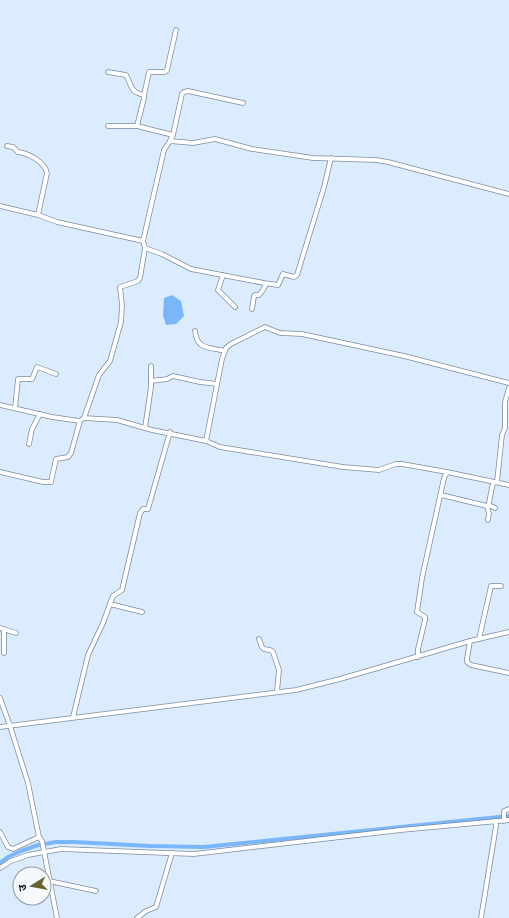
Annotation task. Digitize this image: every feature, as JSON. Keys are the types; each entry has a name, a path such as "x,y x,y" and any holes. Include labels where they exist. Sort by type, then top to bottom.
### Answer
{"street":[{"path":"137,126 149,72 165,72 167,70 176,30"},
{"path":"108,72 126,76 135,92 144,95"},
{"path":"0,472 43,482 51,482 56,459 68,457 71,453 80,421 84,418 99,375 110,361 121,322 122,305 120,287 139,280 145,248 144,241 164,150 173,134 182,94 188,91 243,103"},
{"path":"108,126 137,126 173,134"},
{"path":"170,141 193,144 215,138 252,149 313,158 376,160 509,194"},
{"path":"7,146 13,147 18,152 22,152 34,158 45,168 47,173 38,215"},
{"path":"145,248 166,256 192,269 266,284 278,285 283,274 294,277 297,275 324,187 331,158"},
{"path":"0,206 38,215 57,222 144,241"},
{"path":"223,275 218,290 235,307"},
{"path":"252,309 254,296 259,295 266,284"},
{"path":"206,441 224,351 231,344 265,328 280,333 302,334 404,356 509,383"},
{"path":"195,331 196,340 202,346 224,351"},
{"path":"145,428 151,388 151,366"},
{"path":"15,408 18,379 32,379 37,367 56,374"},
{"path":"151,381 167,379 173,376 217,384"},
{"path":"495,508 491,507 489,503 492,487 496,478 502,435 505,428 505,402 509,388"},
{"path":"0,406 80,421"},
{"path":"29,444 32,429 40,414"},
{"path":"84,418 112,419 145,428 170,432 206,441 220,447 343,467 379,470 396,464 402,464 509,485"},
{"path":"73,717 88,655 103,623 113,596 122,590 140,513 142,509 148,509 170,432"},
{"path":"418,657 418,649 425,618 418,613 422,578 444,478 447,472"},
{"path":"441,495 487,506 489,514 488,520"},
{"path":"479,639 492,586 501,586"},
{"path":"110,604 142,612"},
{"path":"4,653 2,629 16,633"},
{"path":"0,727 296,690 340,679 470,641 509,632"},
{"path":"259,639 264,649 273,652 279,670 277,692"},
{"path":"470,641 467,662 471,665 509,673"},
{"path":"0,698 28,783 47,866"},
{"path":"0,868 11,861 43,849 92,849 194,854 401,830 495,821 505,817 505,810 509,810"},
{"path":"482,918 495,833 495,821"},
{"path":"0,832 10,848 16,848 40,839"},
{"path":"138,918 146,911 156,907 172,853"},
{"path":"52,881 96,891"},
{"path":"52,892 57,918"}],"water":[{"path":"172,295 181,301 184,316 176,324 166,325 163,315 164,298"}],"waterway":[{"path":"0,863 8,857 21,851 38,845 56,842 204,847 509,816"}]}
